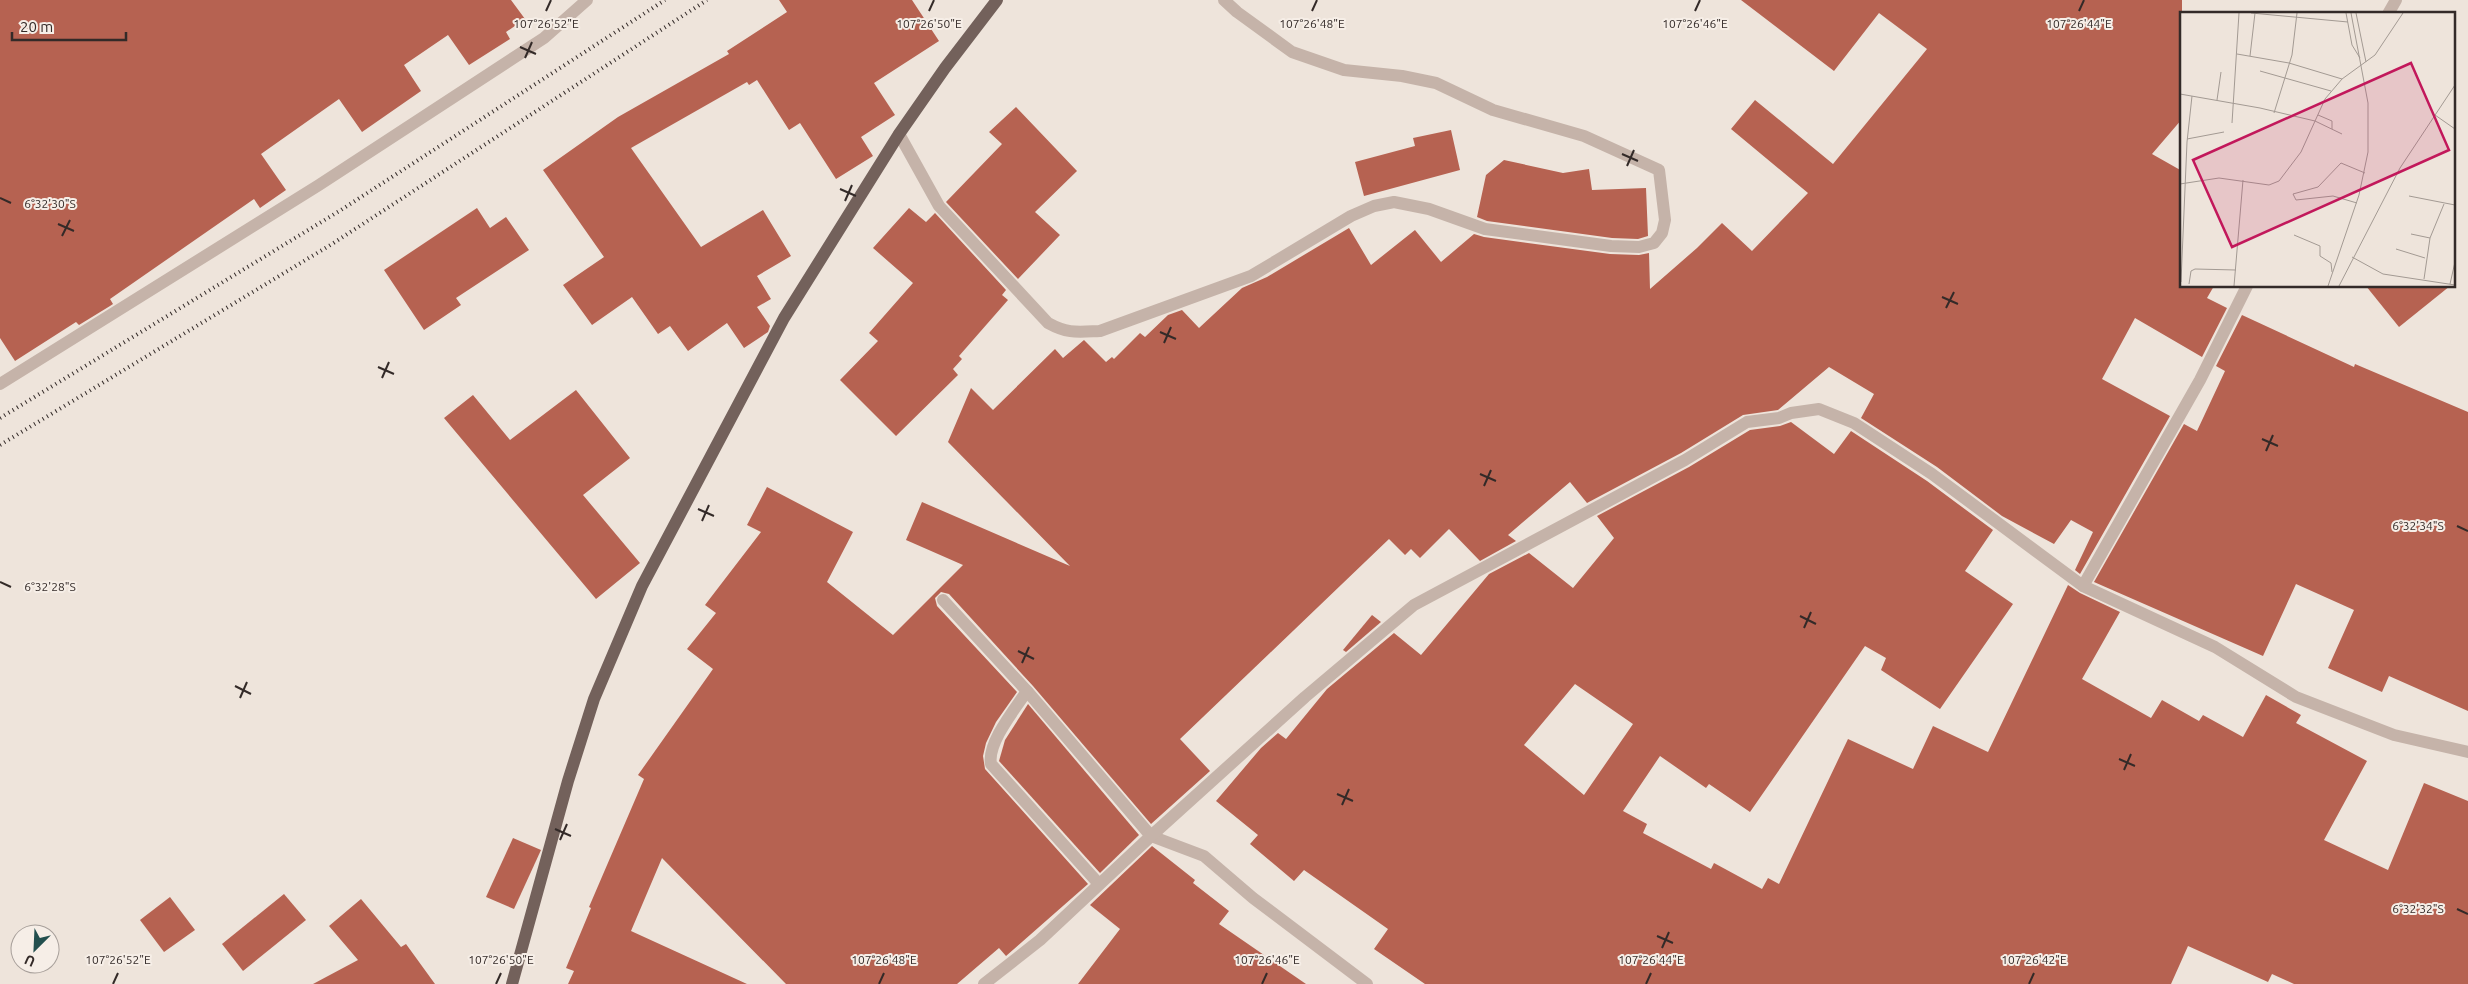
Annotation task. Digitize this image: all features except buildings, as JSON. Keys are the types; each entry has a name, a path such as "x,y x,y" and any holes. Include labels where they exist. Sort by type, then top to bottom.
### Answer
{"main road":[{"path":"512,984 568,781 594,699 642,586 784,318 899,134 997,0"}],"street":[{"path":"0,384 311,190 536,44 588,0"},
{"path":"899,134 939,206 1048,322 1063,331 1074,333 1100,331 1251,276 1327,229 1374,206 1394,202 1429,209 1485,229 1611,246 1639,247 1654,243 1662,233 1665,220 1659,170 1584,136 1493,110 1436,83 1402,76 1344,70 1292,52 1237,12 1224,0"},
{"path":"2389,12 2396,0"},
{"path":"2083,586 2200,380 2246,288"},
{"path":"984,984 1040,940 1151,836 1305,697 1414,605 1685,460 1747,422 1779,418 1791,412 1819,409 1854,423 1932,474 2083,586 2215,647 2296,697 2394,735 2468,752"},
{"path":"943,600 1027,691 1151,836 1204,856 1253,898 1367,984"},
{"path":"1027,691 997,737 989,756 991,764 1099,884"}],"railway":[{"path":"0,418 341,210 665,0"},
{"path":"0,445 332,244 707,0"}]}
